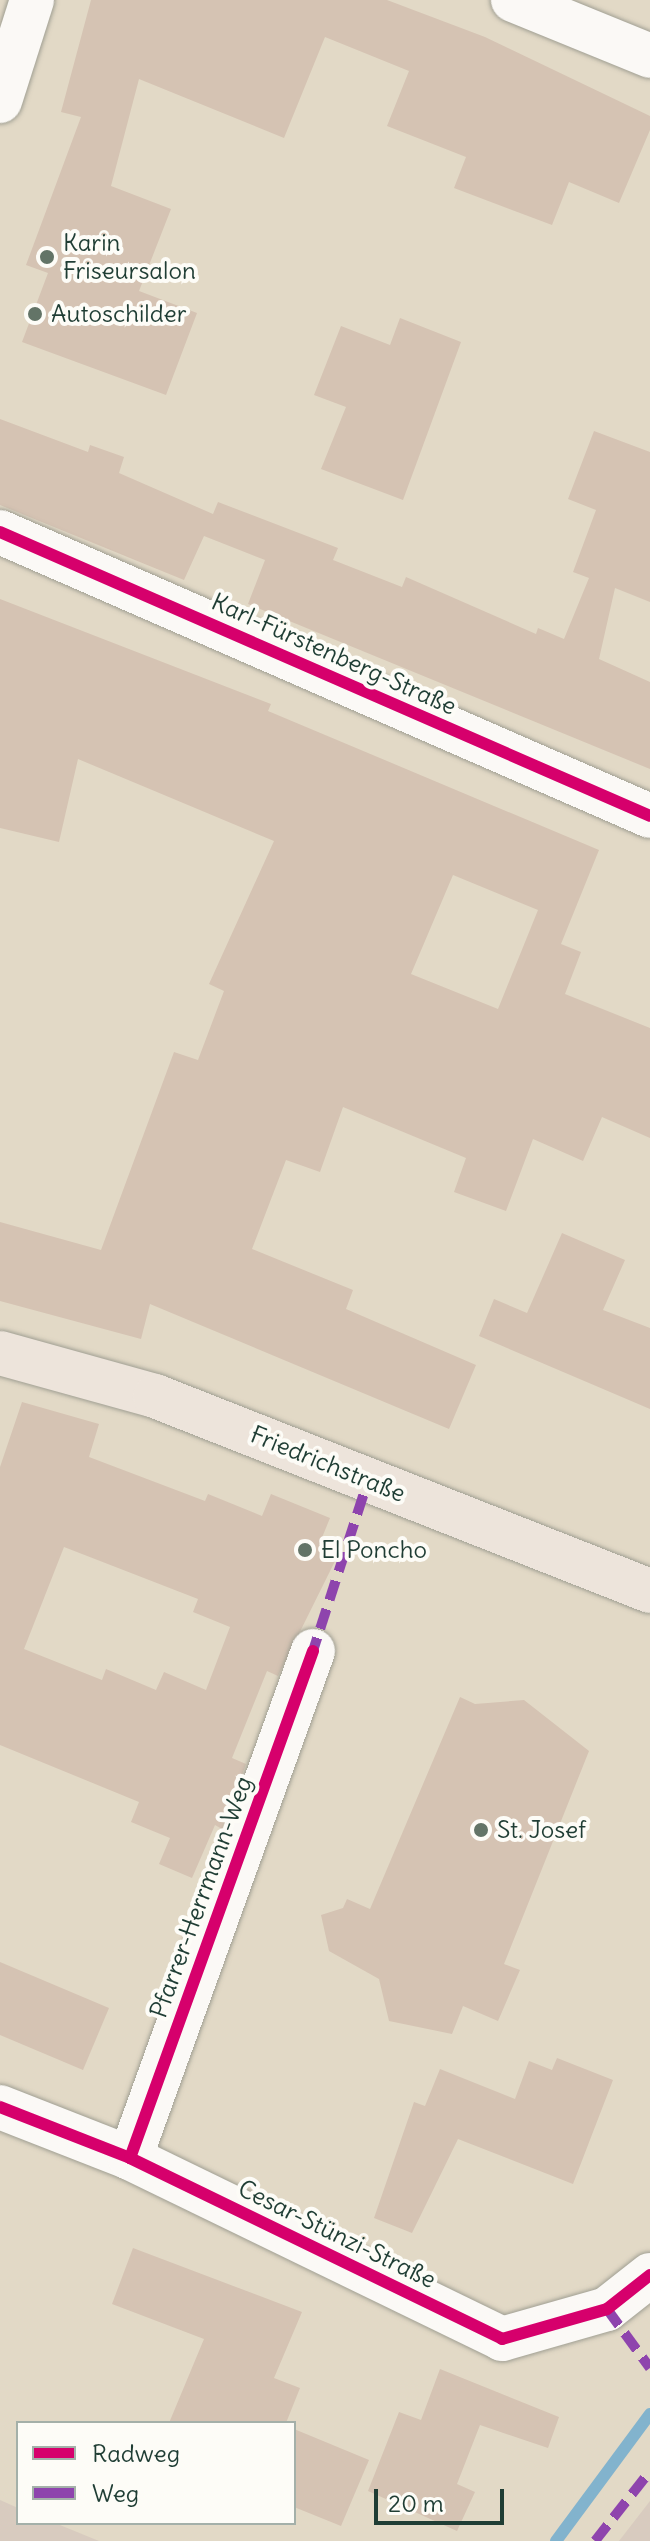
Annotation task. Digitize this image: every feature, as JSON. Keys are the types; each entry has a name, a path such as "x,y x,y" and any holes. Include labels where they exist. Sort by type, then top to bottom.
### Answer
{"main road":[{"name":"Friedrichstraße","path":"0,1353 155,1396 650,1591"}],"street":[{"path":"0,101 32,0"},
{"path":"514,0 650,56"},
{"name":"Karl-Fürstenberg-Straße","path":"0,532 650,816"},
{"name":"Pfarrer-Herrmann-Weg","path":"130,2158 313,1651"},
{"name":"Cesar-Stünzi-Straße","path":"0,2107 130,2158 502,2339 607,2309 650,2275"}],"shaded area":[{"path":"0,2500 16,2507 16,2525 60,2525 99,2541 0,2541"},
{"path":"650,2501 650,2541 619,2541"}],"building":[{"path":"91,0 387,0 485,37 650,116 650,130 619,203 569,182 552,225 454,188 466,157 387,126 409,71 325,37 284,138 139,79 111,186 171,209 139,291 197,313 166,395 22,342 48,273 26,265 81,117 61,112"},
{"path":"400,318 461,342 403,500 321,469 346,407 314,395 341,326 390,345"},
{"path":"0,419 88,452 90,445 124,457 119,473 213,514 218,502 338,548 333,560 402,587 406,577 536,634 538,628 564,639 589,578 573,572 596,510 568,499 594,431 650,452 650,602 615,588 599,659 650,682 650,769 248,604 265,560 204,536 184,580 0,505"},
{"path":"0,599 271,704 268,711 599,850 561,944 581,952 565,994 650,1028 650,1138 602,1117 583,1161 533,1139 506,1211 454,1192 466,1158 343,1107 320,1172 286,1160 252,1249 353,1290 346,1309 476,1365 449,1429 150,1304 141,1339 0,1301 0,1222 101,1250 174,1052 198,1060 224,991 209,984 274,841 78,759 59,842 0,828","holes":["453,875 538,910 498,1009 411,974"]},
{"path":"562,1233 625,1260 603,1310 650,1328 650,1409 479,1336 494,1299 527,1313"},
{"path":"22,1402 99,1424 89,1457 205,1501 208,1494 262,1516 271,1494 330,1518 319,1545 339,1553 278,1676 267,1671 232,1758 246,1764 222,1829 215,1825 192,1878 159,1864 170,1838 131,1822 139,1802 0,1745 0,1467","holes":["64,1547 198,1599 193,1612 230,1627 206,1690 164,1672 156,1690 106,1669 102,1680 24,1649"]},
{"name":"St. Josef","path":"460,1697 475,1704 524,1700 589,1751 504,1964 520,1970 498,2021 463,2006 452,2034 389,2021 379,1979 329,1951 321,1915 343,1908 347,1899 370,1909"},
{"path":"0,1962 109,2008 83,2070 0,2035"},
{"path":"557,2058 613,2080 573,2184 458,2139 412,2233 374,2218 414,2102 425,2106 440,2069 515,2099 529,2061 552,2070"},
{"path":"133,2248 302,2312 274,2378 300,2388 287,2421 170,2421 204,2339 112,2304"},
{"path":"440,2369 559,2417 548,2448 480,2425 457,2484 475,2492 457,2531 368,2491 399,2412 421,2420"},
{"path":"296,2430 369,2460 341,2526 296,2508"}],"waterway":[{"path":"556,2541 650,2414"}],"marked path":[{"path":"311,1657 368,1481"},
{"path":"607,2309 650,2368"},
{"path":"595,2541 650,2471"}],"cycle path":[{"path":"0,532 650,816"},
{"path":"130,2158 313,1651"},
{"path":"0,2107 130,2158 502,2339 607,2309 650,2275"}],"place":[{"name":"Karin Friseursalon","path":"47,257"},
{"name":"Autoschilder","path":"35,314"},
{"name":"El Poncho","path":"305,1550"},
{"name":"St. Josef","path":"481,1830"}]}
